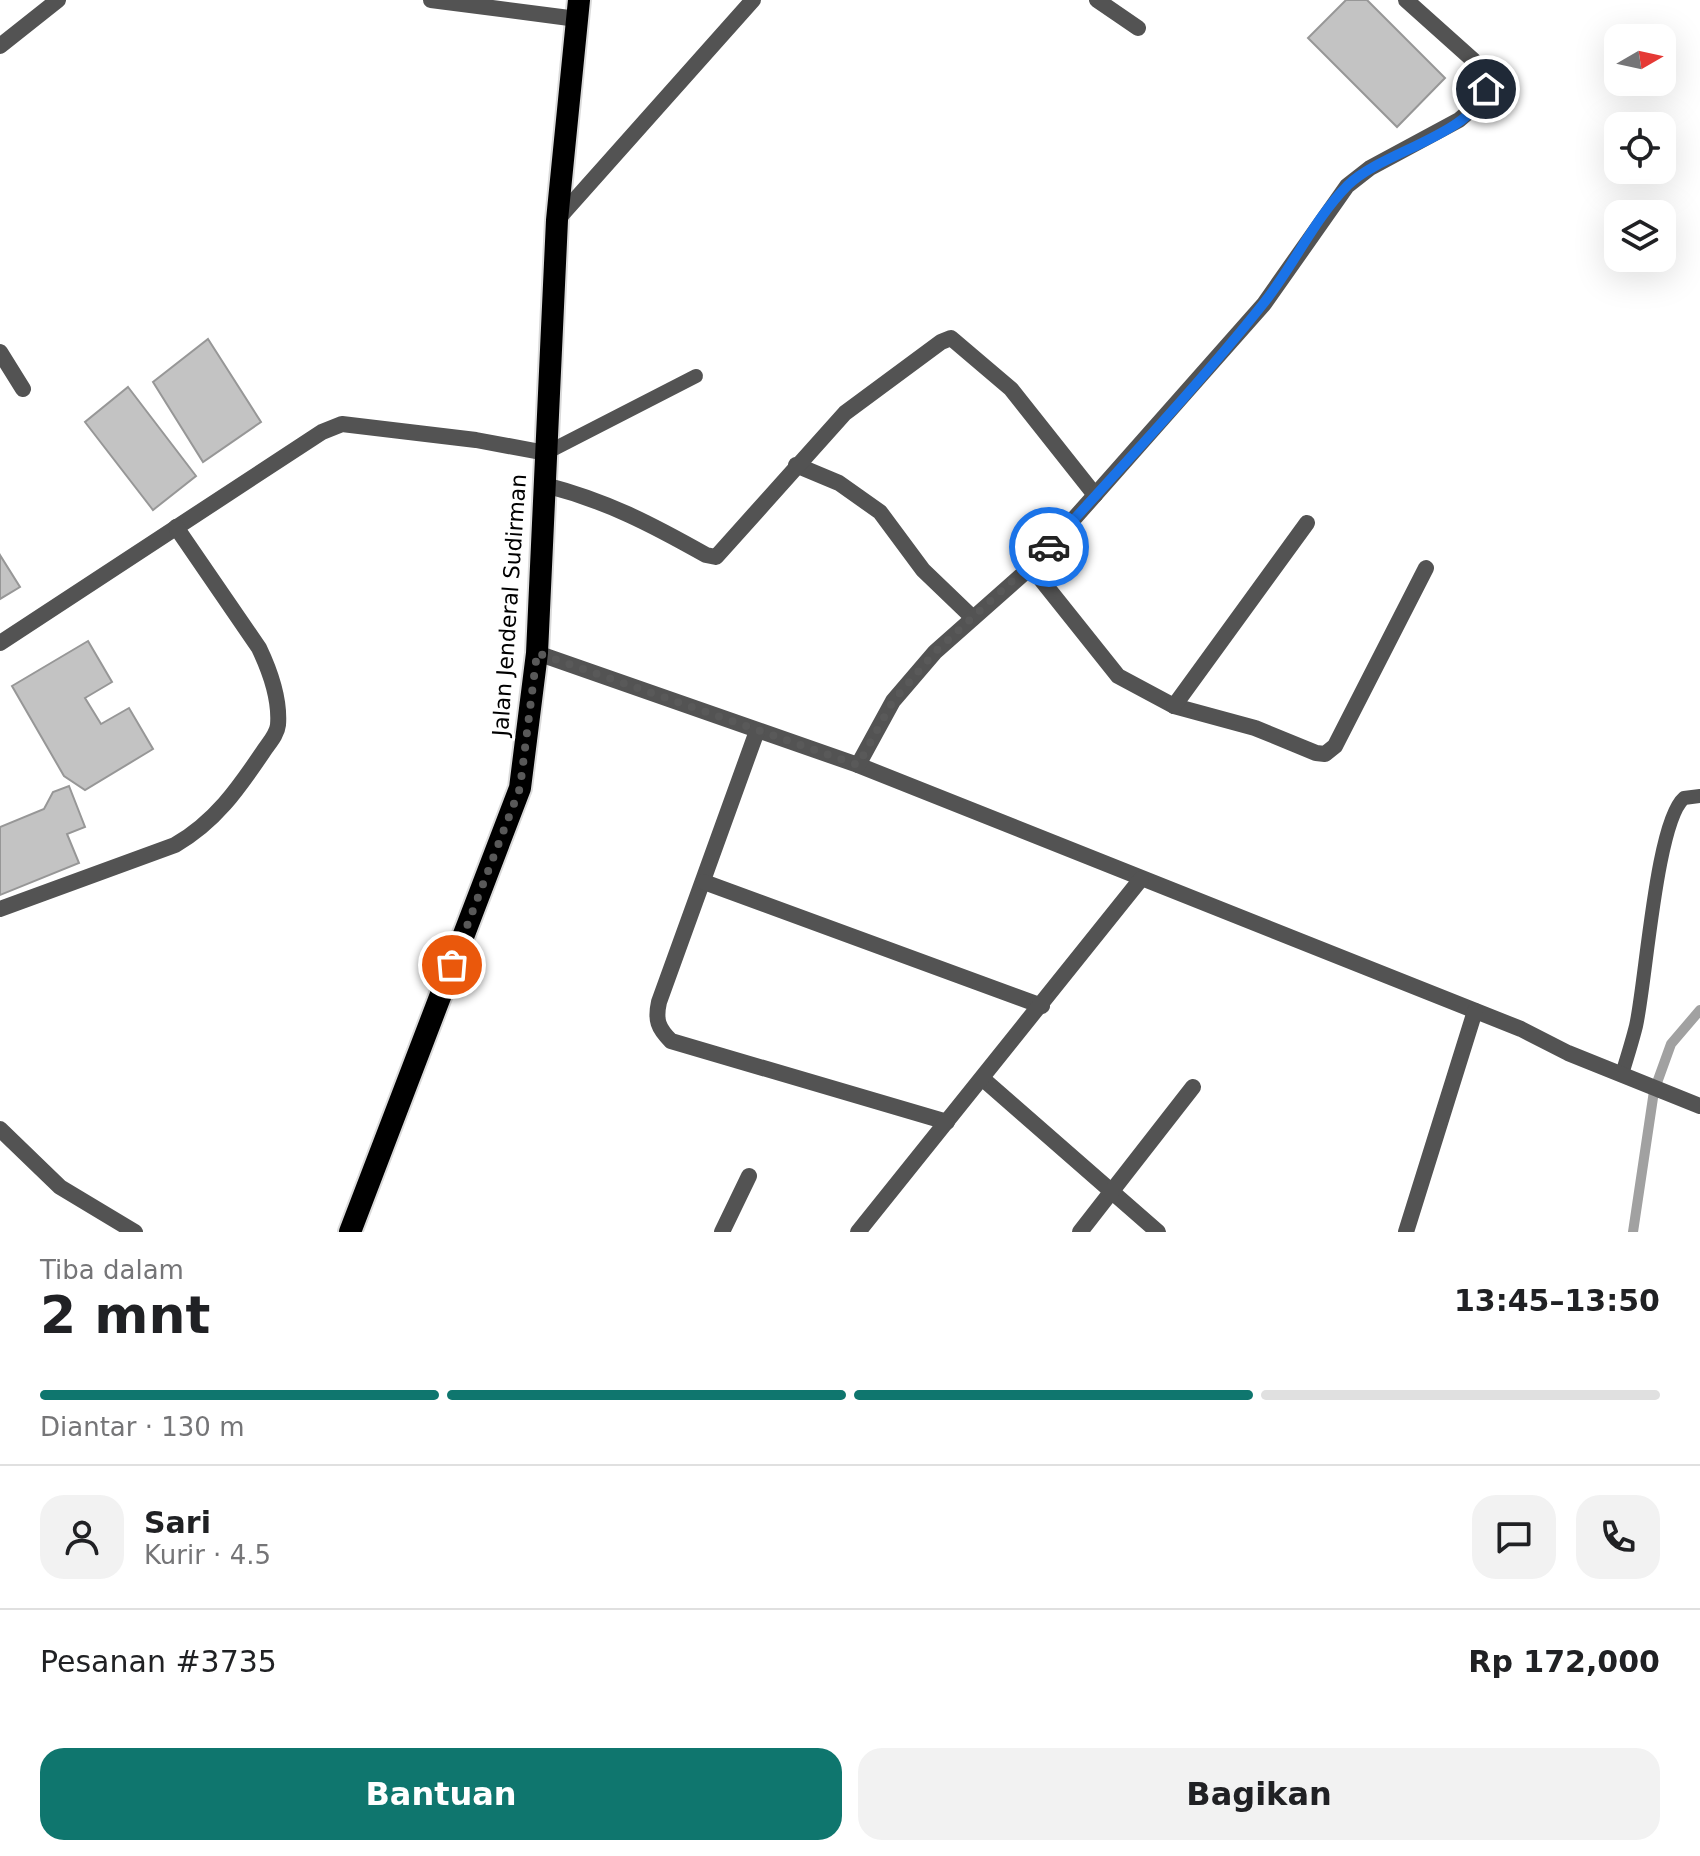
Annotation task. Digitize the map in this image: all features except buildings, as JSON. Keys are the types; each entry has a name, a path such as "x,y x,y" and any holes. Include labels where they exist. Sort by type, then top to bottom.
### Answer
{"highway":[{"name":"Jalan Jenderal Sudirman","path":"350,1232 520,788 537,653 557,220 578,10"}],"street":[{"path":"0,46 58,0"},
{"path":"431,0 578,10"},
{"path":"557,220 753,0"},
{"path":"1097,0 1138,28"},
{"path":"858,765 893,701 935,652 1031,567 1264,304 1347,186 1370,168 1459,120 1480,102 1486,89 1481,70 1406,0"},
{"path":"545,485 593,497 633,513 712,557 718,555 845,413 951,338 1011,389 1095,495"},
{"path":"0,352 23,389"},
{"path":"0,643 322,432 342,424 476,440 546,453"},
{"path":"796,465 839,483 880,512 923,570 973,618"},
{"path":"1174,706 1307,523"},
{"path":"0,909 175,845 198,832 232,798 278,730 278,710 268,667 259,648 176,527"},
{"path":"1031,567 1118,676 1174,706 1255,728 1316,753 1331,751 1426,568"},
{"path":"537,653 858,765 1475,1011 1700,1106"},
{"path":"757,731 659,1002 656,1017 661,1031 671,1041 947,1122"},
{"path":"858,1232 1141,879"},
{"path":"704,882 1042,1006"},
{"path":"1406,1232 1475,1011"},
{"path":"983,1079 1158,1232"},
{"path":"1080,1232 1113,1195 1193,1087"},
{"path":"0,1129 60,1187 135,1232"},
{"path":"722,1232 749,1176"}],"lane":[{"path":"546,453 696,376"},
{"path":"1628,1076 1647,942 1671,815 1684,798 1700,796"}],"waterway":[{"path":"1633,1232 1654,1091 1671,1044 1700,1010"}],"way so far":[{"path":"452,965 520,788 537,653 858,765 893,701 935,652 1031,567 1049,547"}],"route":[{"path":"1049,547 1264,304 1347,186 1370,168 1459,120 1480,102 1486,89"}]}
